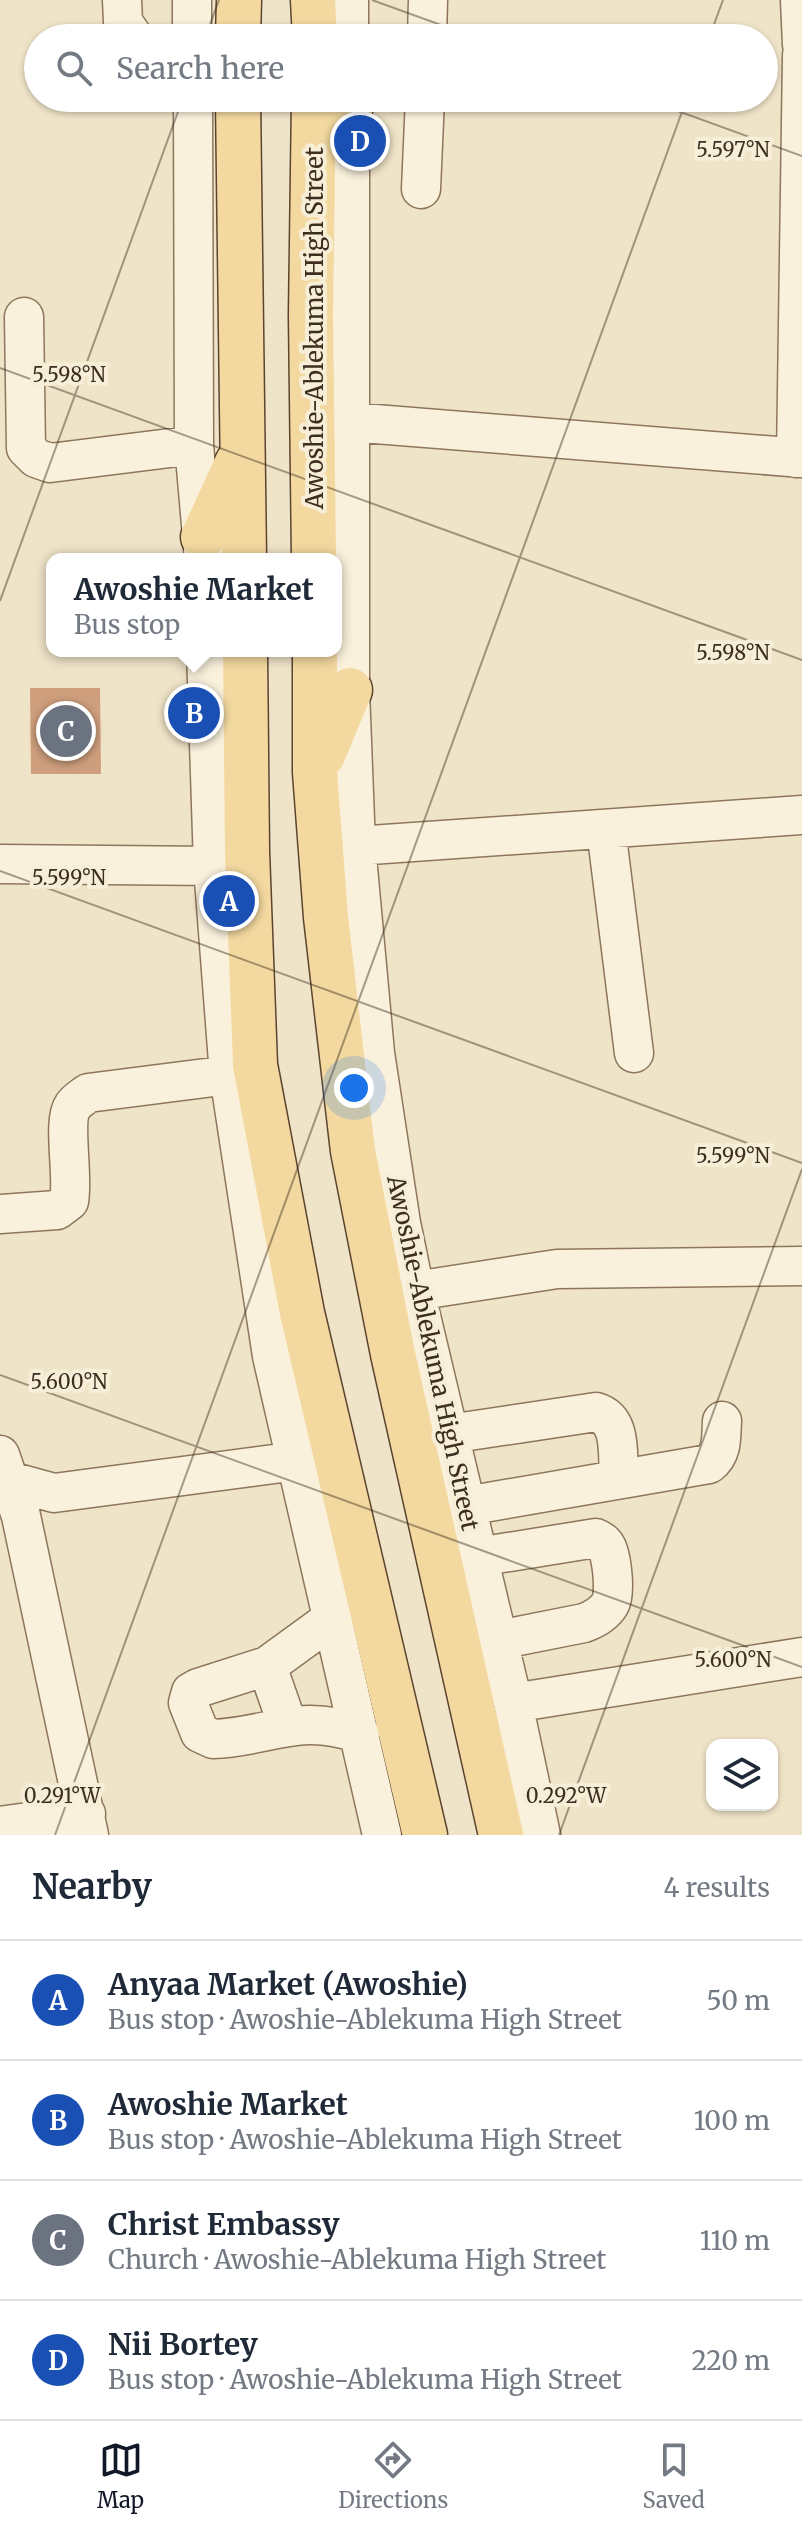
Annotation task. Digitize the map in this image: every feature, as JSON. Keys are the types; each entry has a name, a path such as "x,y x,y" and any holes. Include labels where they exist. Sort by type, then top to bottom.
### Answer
{"main road":[{"path":"238,24 239,0"},
{"path":"313,0 314,24"},
{"path":"238,112 244,553"},
{"name":"Awoshie-Ablekuma High Street","path":"314,553 311,315 338,112"},
{"path":"203,548 243,450"},
{"path":"245,657 247,852 262,1189 302,1313 425,1835"},
{"name":"Awoshie-Ablekuma High Street","path":"315,657 315,772 326,917 353,1151 393,1354 472,1586 501,1835"},
{"path":"315,772 350,690"}],"street":[{"path":"122,0 124,24"},
{"path":"192,0 192,24"},
{"path":"349,0 349,24"},
{"path":"427,24 428,0"},
{"path":"800,0 802,45"},
{"path":"350,422 799,458 802,55"},
{"path":"193,112 194,445 203,548"},
{"name":"Awoshie-Ablekuma High Street","path":"339,112 350,422 350,690 356,846 375,1053 401,1223 466,1506 472,1586 498,1640 541,1835"},
{"path":"421,189 424,112"},
{"path":"24,317 26,448 36,458 50,463 194,445"},
{"path":"206,657 213,866 229,1075 262,1189 272,1356 382,1835"},
{"path":"356,846 802,815"},
{"path":"606,829 634,1053"},
{"path":"0,864 213,866"},
{"path":"0,1214 57,1210 69,1201 72,1186 68,1118 73,1106 88,1093 229,1075"},
{"path":"415,1291 557,1269 802,1266"},
{"path":"449,1434 596,1412 607,1416 615,1428 619,1478"},
{"path":"466,1506 709,1464 720,1451 722,1421"},
{"path":"0,1826 88,1824 6,1491 54,1493 297,1461"},
{"path":"472,1586 596,1538 605,1543 610,1554 613,1594 612,1601 597,1618 498,1640"},
{"path":"333,1618 267,1666 198,1688 191,1692 188,1703 200,1733 213,1739 288,1726 322,1725 360,1734"},
{"path":"513,1703 802,1657"},
{"path":"267,1666 288,1726"}],"building":[{"path":"30,688 100,688 101,774 31,774"}],"place":[{"name":"Nii Bortey","path":"360,141"},
{"name":"Awoshie Market","path":"194,713"},
{"name":"Christ Embassy","path":"66,731"},
{"name":"Anyaa Market (Awoshie)","path":"229,901"}]}
